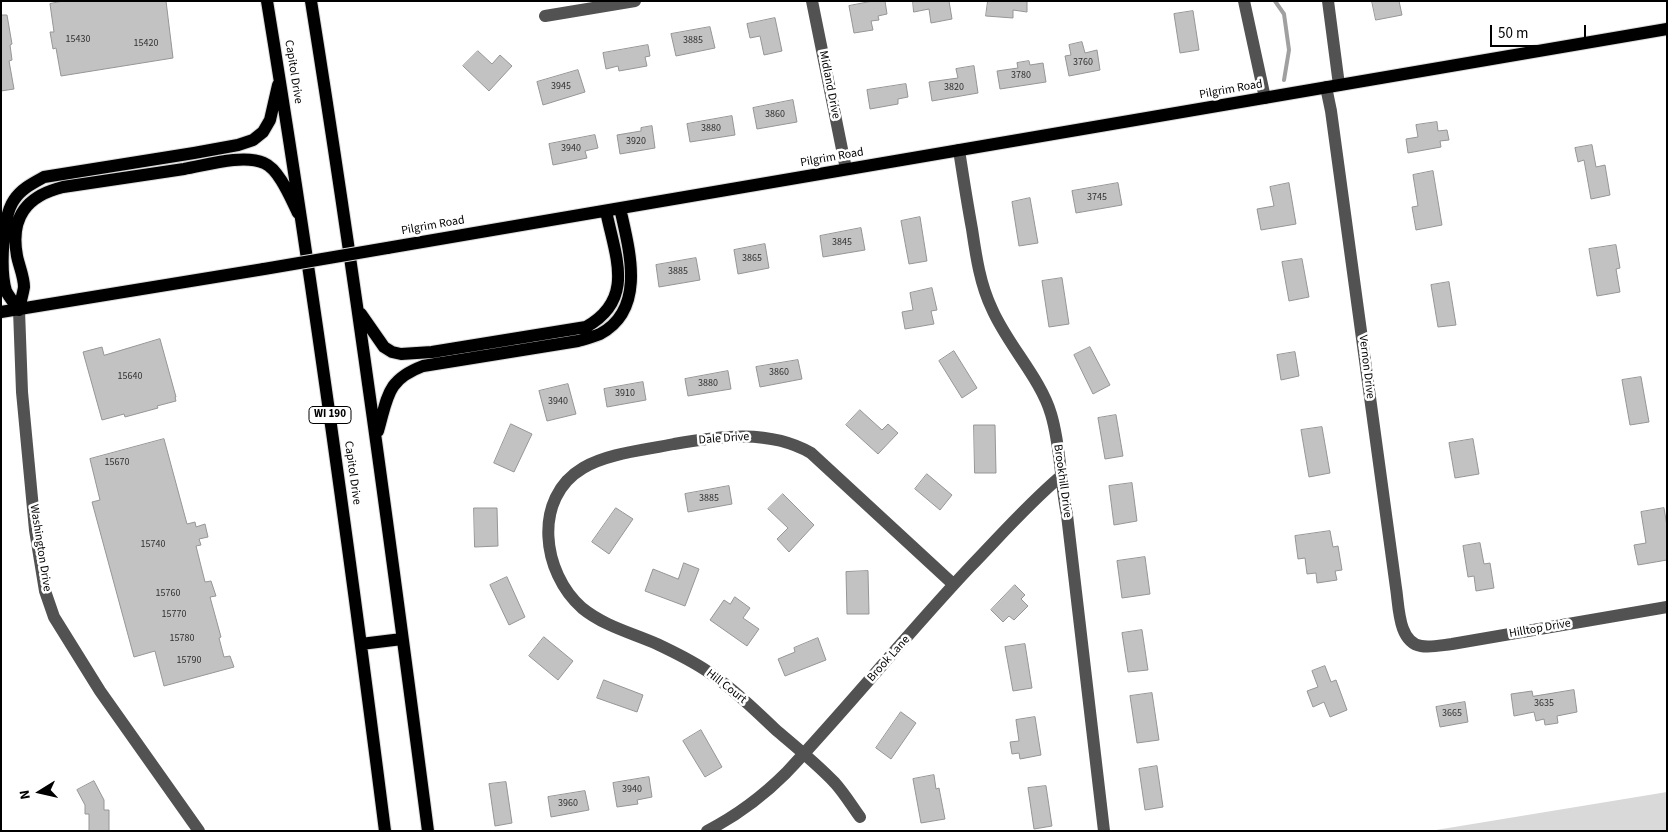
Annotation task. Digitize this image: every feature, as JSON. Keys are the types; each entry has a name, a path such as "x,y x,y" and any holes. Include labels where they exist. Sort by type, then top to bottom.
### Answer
{"main road":[{"name":"Capitol Drive","path":"267,1 303,222 385,831"},
{"path":"310,1 376,436 428,831"},
{"name":"Pilgrim Road","path":"1,312 606,211 1667,29"},
{"path":"19,310 6,291 3,272 3,230 8,210 14,199 28,186 44,177 194,153 238,145 252,140 263,132 270,120 280,78"},
{"path":"19,310 24,286 17,256 15,232 23,210 33,200 46,192 216,163 243,159 256,160 266,163 276,173 303,222"},
{"path":"376,436 388,394 396,381 410,371 423,366 578,341 599,334 612,325 624,309 631,286 628,248 620,208"},
{"path":"357,307 372,332 384,347 392,352 401,354 432,352 571,331 586,327 606,313 618,291 618,270 606,211"},
{"path":"361,644 402,639"}],"street":[{"path":"545,16 635,1"},
{"name":"Midland Drive","path":"812,1 846,169"},
{"path":"1244,1 1265,98"},
{"name":"Vernon Drive","path":"1328,1 1334,131 1396,588 1405,633 1414,644"},
{"name":"Brookhill Drive","path":"959,150 976,255 983,286 992,310 1051,412 1067,515 1104,831"},
{"name":"Washington Drive","path":"19,310 22,392 35,530 45,591 54,617 100,691 199,831"},
{"name":"Dale Drive","path":"567,591 557,575 550,556 548,541 554,503 567,481 584,467 610,458 682,443 730,437 772,438 791,443 811,454 953,584"},
{"name":"Brook Lane","path":"707,831 746,809 766,794 804,755 953,584 1036,497 1060,476"},
{"name":"Hill Court","path":"567,591 583,608 604,622 658,644 707,671 743,699 836,784 860,817"},
{"name":"Hilltop Drive","path":"1414,644 1429,647 1452,644 1667,607"}],"shaded area":[{"path":"1667,792 1667,831 1430,831"}],"building":[{"path":"63,1 166,1 173,58 61,76 56,48 53,49 50,32 54,32 50,4"},
{"path":"873,1 885,1 887,14 878,16 879,20 871,21 873,30 854,33 849,6"},
{"path":"913,1 949,1 952,19 931,23 929,9 914,12"},
{"path":"988,1 1027,1 1027,12 1013,10 1013,18 986,16"},
{"path":"1372,1 1399,1 1402,15 1376,20"},
{"path":"1193,11 1199,50 1180,53 1174,14"},
{"path":"1,15 7,15 12,44 10,45 12,60 9,61 14,89 1,91"},
{"path":"775,18 782,51 764,55 760,36 750,38 747,24"},
{"path":"710,27 715,48 676,56 671,34"},
{"path":"1082,42 1085,53 1097,50 1100,70 1069,76 1065,56 1071,55 1069,45"},
{"path":"648,45 650,56 645,57 647,66 619,71 618,66 606,69 603,53"},
{"path":"478,51 492,64 500,55 512,66 489,91 463,66"},
{"path":"1029,61 1030,65 1043,63 1046,82 1000,89 997,71 1018,68 1017,63"},
{"path":"974,66 978,93 932,101 929,82 958,78 956,69"},
{"path":"578,70 585,92 543,105 537,82"},
{"path":"906,84 908,97 898,99 898,104 870,109 867,90"},
{"path":"793,100 797,122 757,129 753,108"},
{"path":"732,116 735,135 690,142 687,124"},
{"path":"1437,122 1438,131 1447,130 1449,140 1440,141 1441,147 1408,153 1406,139 1418,137 1416,125"},
{"path":"652,126 655,148 620,154 617,135 641,131 641,128"},
{"path":"595,135 598,148 585,151 587,158 553,165 549,144"},
{"path":"1592,145 1596,167 1605,165 1610,195 1591,199 1584,160 1578,162 1575,148"},
{"path":"1433,171 1442,225 1416,230 1412,207 1418,206 1413,175"},
{"path":"1118,183 1122,205 1076,213 1072,191"},
{"path":"1289,183 1296,224 1261,230 1257,209 1274,206 1270,187"},
{"path":"1030,198 1038,243 1019,246 1012,202"},
{"path":"920,217 927,261 909,264 901,221"},
{"path":"861,228 865,250 823,257 820,236"},
{"path":"765,244 769,268 738,274 734,250"},
{"path":"1616,245 1620,268 1616,269 1620,292 1597,296 1589,249"},
{"path":"696,258 700,280 659,287 656,265"},
{"path":"1302,259 1309,297 1289,301 1282,262"},
{"path":"1062,278 1069,324 1049,327 1042,281"},
{"path":"1449,282 1456,325 1438,327 1431,285"},
{"path":"932,288 937,310 931,311 934,324 905,329 902,312 913,310 910,293"},
{"path":"160,339 176,401 125,417 124,414 102,420 83,352 102,347 104,355"},
{"path":"1090,347 1110,385 1093,394 1074,355"},
{"path":"954,351 977,388 962,398 939,361"},
{"path":"1295,352 1299,376 1281,380 1277,355"},
{"path":"798,360 802,379 760,387 756,367"},
{"path":"728,371 731,389 688,396 685,379"},
{"path":"1641,377 1649,422 1630,425 1622,380"},
{"path":"643,382 646,400 607,407 604,389"},
{"path":"568,384 576,414 547,421 539,391"},
{"path":"860,410 882,430 888,424 898,433 878,454 846,425"},
{"path":"1116,415 1123,456 1105,459 1098,418"},
{"path":"511,424 532,434 514,472 494,463"},
{"path":"974,425 995,425 996,473 975,473"},
{"path":"1322,427 1330,473 1309,477 1301,430"},
{"path":"164,439 187,524 195,522 196,527 205,524 208,537 199,539 201,545 196,546 205,582 211,581 216,596 210,597 221,637 219,638 224,657 230,656 234,667 164,686 155,651 134,657 92,502 100,500 90,459"},
{"path":"1473,439 1479,474 1455,478 1449,443"},
{"path":"927,474 952,495 940,510 915,489"},
{"path":"1132,483 1137,521 1114,525 1109,486"},
{"path":"729,486 732,504 688,512 685,494"},
{"path":"783,494 814,525 789,552 777,539 788,528 768,509"},
{"path":"474,508 497,508 498,546 475,547"},
{"path":"616,508 633,519 609,554 592,542"},
{"path":"1664,508 1667,526 1667,560 1638,565 1634,545 1646,543 1641,512"},
{"path":"1330,531 1333,547 1338,546 1342,570 1335,571 1337,580 1317,583 1316,573 1307,574 1305,558 1298,559 1295,536"},
{"path":"1480,543 1484,564 1490,563 1494,588 1476,591 1474,576 1468,577 1463,546"},
{"path":"1145,557 1150,594 1122,598 1117,561"},
{"path":"684,563 699,569 685,606 645,591 653,569 678,579"},
{"path":"868,571 869,614 847,614 846,572"},
{"path":"507,577 525,617 509,625 490,585"},
{"path":"1015,585 1025,595 1021,599 1028,606 1014,620 1009,616 1003,622 991,610"},
{"path":"735,597 750,608 743,618 759,629 747,646 710,620 724,600 730,604"},
{"path":"1142,630 1148,670 1128,672 1122,633"},
{"path":"544,637 573,661 558,680 529,656"},
{"path":"818,638 826,660 785,676 778,659 795,652 794,648"},
{"path":"1025,644 1032,688 1013,691 1005,647"},
{"path":"1325,666 1331,682 1336,680 1347,710 1330,717 1324,702 1313,707 1307,691 1318,687 1312,671"},
{"path":"604,680 643,695 637,712 597,698"},
{"path":"1574,690 1577,712 1557,716 1558,723 1545,725 1544,719 1536,721 1534,712 1514,716 1511,694 1532,691 1533,696"},
{"path":"1152,693 1159,740 1137,743 1130,696"},
{"path":"1465,702 1468,722 1440,727 1436,707"},
{"path":"901,712 916,723 891,759 876,748"},
{"path":"1035,717 1041,755 1020,759 1019,753 1012,754 1010,742 1019,741 1016,720"},
{"path":"701,730 722,767 705,777 683,741"},
{"path":"1157,766 1163,807 1145,810 1139,769"},
{"path":"934,775 936,789 939,788 945,819 921,823 913,779"},
{"path":"649,777 652,797 637,800 638,804 617,807 613,783"},
{"path":"94,781 104,800 104,810 109,810 109,831 89,831 89,814 85,814 85,805 77,790"},
{"path":"506,782 512,823 495,826 489,784"},
{"path":"1046,786 1052,826 1034,829 1028,788"},
{"path":"585,791 589,810 551,817 548,797"}],"waterway":[{"path":"1275,1 1284,14 1289,50 1284,80"}]}
